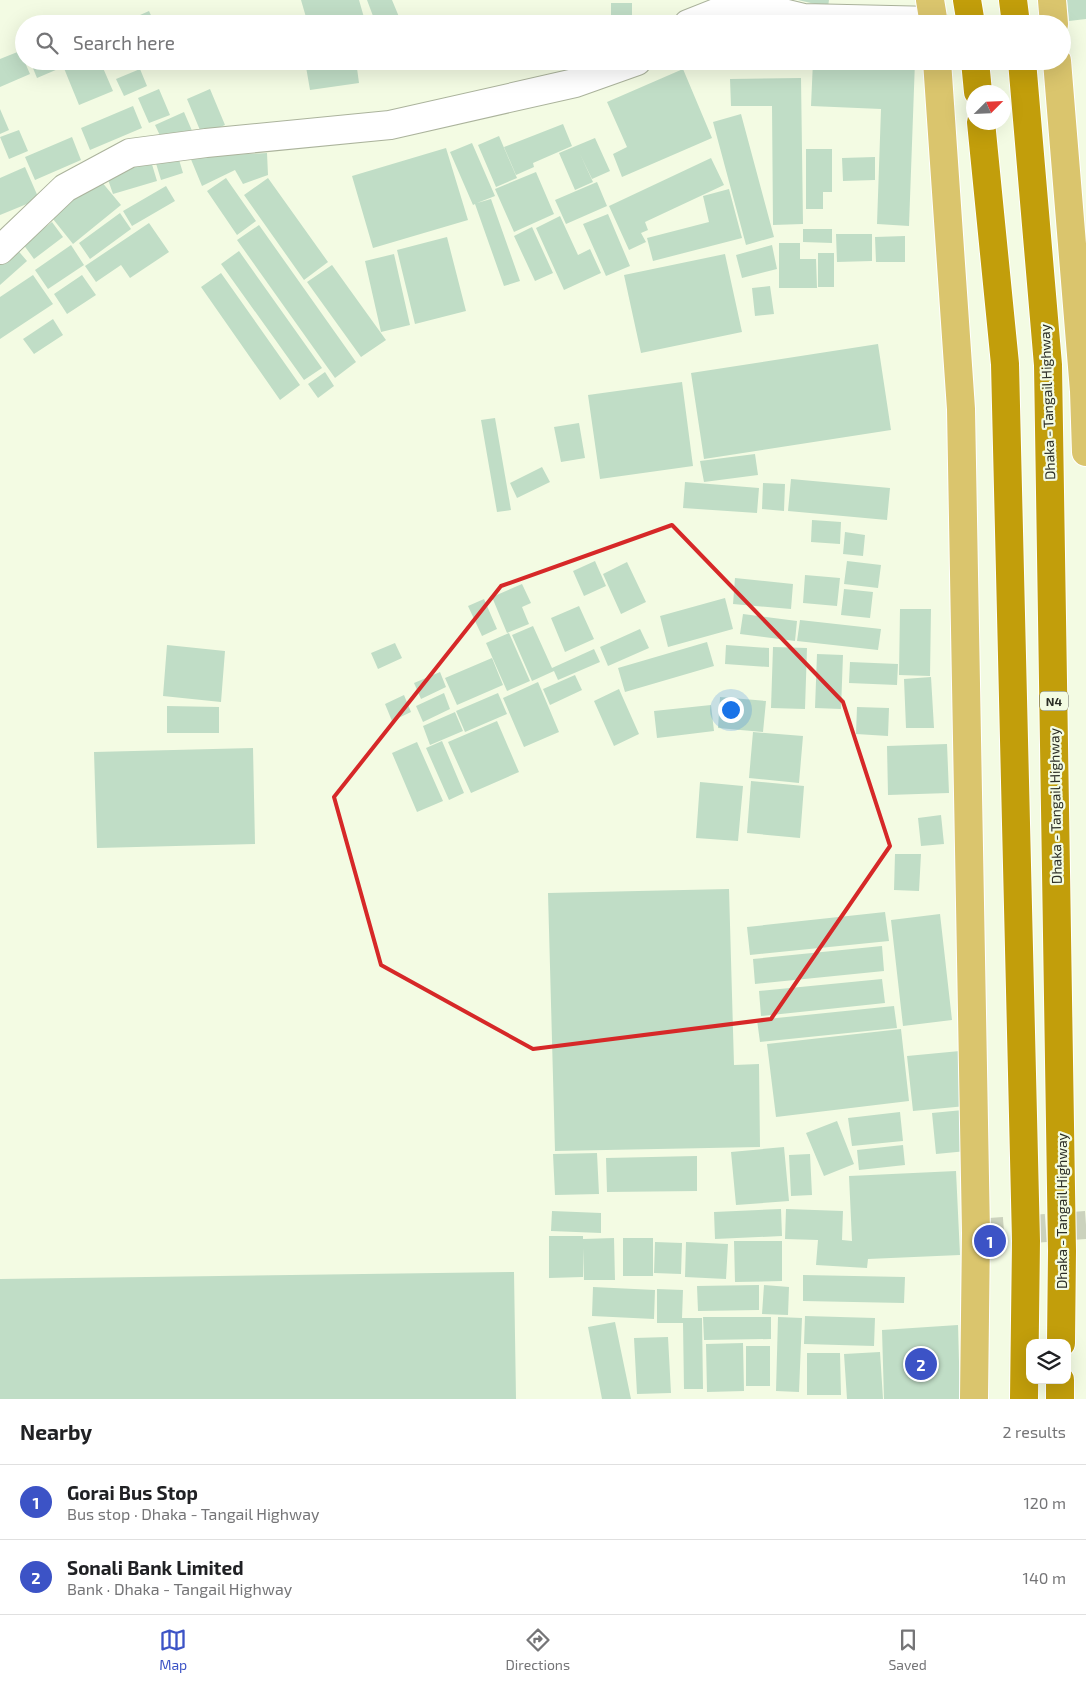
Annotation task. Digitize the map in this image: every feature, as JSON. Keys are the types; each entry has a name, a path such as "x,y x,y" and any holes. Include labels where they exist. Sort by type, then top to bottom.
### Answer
{"highway":[{"path":"967,0 970,15"},
{"path":"1013,0 1015,15"},
{"path":"976,70 977,85"},
{"name":"Dhaka - Tangail Highway","path":"1023,70 1048,365 1062,1241 1061,1339"},
{"path":"982,130 1005,364 1026,1241 1024,1399"},
{"path":"1060,1384 1060,1399"}],"main road":[{"path":"1052,0 1053,15"},
{"path":"938,70 961,409 976,1223 974,1399"},
{"path":"1058,70 1084,391 1086,452"}],"street":[{"path":"711,15 741,3 791,15"},
{"path":"0,250 65,188 130,153 206,143 390,125 575,83 612,70"}],"highlighted area":[{"path":"672,525 843,702 890,846 771,1019 533,1049 381,965 334,797 501,586"}],"building":[{"path":"301,0 359,0 363,15 305,15"},
{"path":"367,0 392,0 398,15 373,15"},
{"path":"798,0 829,0 828,7"},
{"path":"1067,0 1086,0 1086,19 1071,21 1071,15 1068,15"},
{"path":"611,3 632,3 632,15 611,15"},
{"path":"149,11 151,15 140,15"},
{"path":"15,53 15,70 28,70 30,74 0,87 0,59"},
{"path":"34,70 56,70 37,78"},
{"path":"65,70 104,70 113,91 79,105"},
{"path":"140,70 147,86 124,96 116,79"},
{"path":"307,70 357,70 359,83 310,90"},
{"path":"683,70 712,138 622,177 613,154 627,147 607,102"},
{"path":"813,70 915,70 909,226 877,224 881,109 811,106"},
{"path":"801,78 803,224 773,225 772,106 731,106 730,79"},
{"path":"159,89 170,115 149,123 138,98"},
{"path":"210,89 225,125 202,135 187,99"},
{"path":"133,106 142,128 90,150 81,128"},
{"path":"0,109 9,130 0,134"},
{"path":"184,112 193,133 165,146 155,125"},
{"path":"741,114 774,237 746,245 713,122"},
{"path":"563,124 572,146 533,163 534,167 516,175 504,147"},
{"path":"19,130 28,151 9,159 0,137"},
{"path":"499,136 517,178 496,187 478,145"},
{"path":"72,137 81,160 35,180 25,157"},
{"path":"595,138 610,171 592,179 580,154 593,182 575,190 559,153"},
{"path":"472,143 495,196 477,203 491,199 520,281 504,286 475,204 473,205 450,152"},
{"path":"446,148 468,220 373,248 352,176"},
{"path":"806,149 832,149 832,192 823,192 823,209 806,209"},
{"path":"177,153 183,173 161,180 155,160"},
{"path":"267,153 268,175 243,184 235,170 202,186 190,157"},
{"path":"875,157 875,180 843,181 842,158"},
{"path":"711,158 724,185 645,222 648,230 641,233 646,242 629,250 609,206"},
{"path":"151,161 157,181 113,194 106,174"},
{"path":"25,167 39,199 0,215 0,178"},
{"path":"536,172 554,214 514,232 495,189"},
{"path":"96,175 121,205 73,244 49,214"},
{"path":"226,178 256,221 237,235 207,191"},
{"path":"268,178 328,262 304,280 244,195"},
{"path":"597,182 607,206 566,224 555,200"},
{"path":"166,186 175,201 132,226 123,211"},
{"path":"729,189 742,238 653,261 647,238 709,222 703,196"},
{"path":"120,213 131,229 90,259 79,243"},
{"path":"608,214 630,266 606,276 583,224"},
{"path":"560,216 578,255 590,249 601,273 564,290 536,228"},
{"path":"52,222 63,237 34,259 23,244"},
{"path":"149,223 169,252 130,278 121,265 96,282 85,266"},
{"path":"259,225 356,362 335,378 237,240"},
{"path":"532,227 553,273 535,281 514,236"},
{"path":"803,229 832,229 832,243 803,242"},
{"path":"836,234 872,234 872,261 837,262"},
{"path":"905,236 905,262 876,262 875,237"},
{"path":"447,237 466,311 415,324 397,250"},
{"path":"779,243 800,243 800,259 816,259 817,288 779,288"},
{"path":"71,245 84,265 48,289 35,270"},
{"path":"772,245 777,269 742,278 736,255"},
{"path":"15,247 27,261 0,285 0,260"},
{"path":"239,251 322,368 304,380 221,264"},
{"path":"818,253 834,253 834,287 818,287"},
{"path":"394,254 410,325 381,332 365,261"},
{"path":"725,254 742,332 641,353 624,275"},
{"path":"332,265 386,340 361,357 307,282"},
{"path":"221,273 300,385 280,400 201,287"},
{"path":"33,275 53,304 0,339 0,297"},
{"path":"82,275 96,295 67,314 54,294"},
{"path":"770,286 774,314 755,316 752,288"},
{"path":"53,319 63,335 34,354 23,339"},
{"path":"878,344 891,430 704,459 691,373"},
{"path":"325,372 334,386 318,398 308,384"},
{"path":"682,382 693,466 600,479 588,395"},
{"path":"495,418 511,510 497,512 481,420"},
{"path":"579,423 585,458 561,462 554,427"},
{"path":"755,454 758,475 704,482 700,461"},
{"path":"542,467 550,482 517,498 510,483"},
{"path":"791,479 890,488 887,520 788,511"},
{"path":"685,482 759,488 757,513 683,508"},
{"path":"763,483 785,484 784,511 762,509"},
{"path":"812,520 841,522 840,544 811,542"},
{"path":"845,532 865,535 863,556 843,554"},
{"path":"595,561 606,586 584,596 573,571"},
{"path":"847,561 881,565 878,588 844,584"},
{"path":"627,562 646,602 621,614 603,574"},
{"path":"805,575 840,578 837,606 803,603"},
{"path":"735,578 793,584 791,609 733,604"},
{"path":"522,584 531,603 522,607 529,624 507,633 492,597"},
{"path":"844,589 873,592 870,618 841,615"},
{"path":"725,598 733,629 668,647 660,616"},
{"path":"484,599 497,629 482,636 468,606"},
{"path":"579,606 594,639 565,652 551,618"},
{"path":"900,609 931,609 930,676 899,675"},
{"path":"743,614 797,621 795,641 740,634"},
{"path":"800,620 881,629 878,650 797,641"},
{"path":"533,626 552,668 594,649 600,662 558,680 554,671 532,681 512,635"},
{"path":"640,629 649,648 608,666 600,647"},
{"path":"509,633 530,681 507,691 486,643"},
{"path":"707,642 714,666 625,692 618,668"},
{"path":"395,643 402,658 378,669 371,653"},
{"path":"167,645 225,651 221,702 163,696"},
{"path":"726,645 769,648 769,667 725,664"},
{"path":"773,647 807,648 805,709 771,708"},
{"path":"817,654 843,655 841,709 815,708"},
{"path":"492,658 503,685 457,705 445,678"},
{"path":"850,662 898,664 897,685 849,683"},
{"path":"440,672 446,687 421,699 414,683"},
{"path":"575,675 582,690 550,705 543,689"},
{"path":"931,677 934,728 906,728 904,679"},
{"path":"538,682 559,732 524,747 503,698"},
{"path":"619,689 639,734 614,746 594,701"},
{"path":"444,693 450,709 423,722 416,706"},
{"path":"498,693 507,714 465,732 456,711"},
{"path":"404,695 411,712 392,721 385,704"},
{"path":"720,697 766,701 763,732 718,728"},
{"path":"711,705 714,731 657,738 654,711"},
{"path":"167,706 219,707 219,733 167,733"},
{"path":"857,707 889,708 888,736 856,734"},
{"path":"455,712 463,731 430,745 423,726"},
{"path":"497,721 519,772 471,793 448,742"},
{"path":"753,732 803,736 799,783 749,778"},
{"path":"442,741 464,793 449,800 426,748"},
{"path":"417,742 443,801 417,812 392,753"},
{"path":"947,744 949,793 888,795 887,746"},
{"path":"253,748 255,844 97,848 94,752"},
{"path":"751,781 804,786 800,838 747,833"},
{"path":"700,782 743,786 738,841 696,838"},
{"path":"941,815 944,844 921,846 918,818"},
{"path":"895,854 921,854 919,891 894,890"},
{"path":"729,889 734,1065 759,1064 760,1147 555,1151 548,893"},
{"path":"885,912 889,941 750,955 747,927"},
{"path":"940,914 952,1020 903,1026 891,920"},
{"path":"882,946 884,971 755,984 753,959"},
{"path":"882,979 885,1003 761,1016 759,991"},
{"path":"894,1006 897,1028 760,1042 757,1020"},
{"path":"901,1029 909,1101 776,1117 767,1044"},
{"path":"960,1051 966,1106 913,1111 907,1056"},
{"path":"963,1110 967,1151 936,1154 932,1113"},
{"path":"900,1112 903,1141 852,1146 848,1118"},
{"path":"837,1121 854,1164 824,1176 806,1133"},
{"path":"903,1145 905,1165 859,1170 857,1150"},
{"path":"784,1147 789,1201 736,1205 731,1152"},
{"path":"597,1153 599,1194 555,1195 553,1154"},
{"path":"810,1154 812,1195 791,1196 789,1155"},
{"path":"697,1156 697,1191 607,1192 606,1158"},
{"path":"956,1171 960,1255 868,1259 867,1268 816,1265 818,1240 785,1239 786,1209 843,1211 842,1240 852,1241 849,1176"},
{"path":"781,1209 782,1236 715,1239 714,1212"},
{"path":"552,1211 601,1213 601,1233 551,1231"},
{"path":"549,1236 583,1236 583,1239 614,1238 615,1280 584,1280 583,1248 583,1277 549,1278"},
{"path":"623,1238 653,1238 653,1276 623,1276"},
{"path":"734,1241 782,1241 782,1281 735,1282"},
{"path":"655,1242 682,1243 681,1274 654,1273"},
{"path":"686,1242 728,1244 726,1279 685,1277"},
{"path":"514,1272 516,1399 0,1399 0,1279"},
{"path":"803,1275 905,1277 904,1303 803,1301"},
{"path":"759,1285 759,1310 698,1311 697,1286"},
{"path":"764,1285 789,1287 788,1315 762,1314"},
{"path":"593,1287 655,1290 654,1319 592,1316"},
{"path":"657,1289 683,1290 682,1318 702,1318 703,1389 684,1389 683,1323 657,1323"},
{"path":"805,1316 875,1318 874,1346 804,1344"},
{"path":"703,1317 771,1317 771,1339 704,1340"},
{"path":"778,1317 802,1318 799,1392 776,1391"},
{"path":"615,1322 631,1399 602,1399 588,1327"},
{"path":"958,1325 960,1399 884,1399 882,1330"},
{"path":"668,1337 671,1393 637,1394 634,1338"},
{"path":"743,1343 744,1391 707,1392 706,1344"},
{"path":"746,1346 770,1346 770,1386 746,1386"},
{"path":"880,1352 883,1399 847,1399 844,1354"},
{"path":"807,1353 840,1353 841,1395 807,1395"}],"tunnel":[{"path":"976,1233 1086,1225"}],"place":[{"name":"Gorai Bus Stop","path":"990,1241"},
{"name":"Sonali Bank Limited","path":"921,1364"}]}
